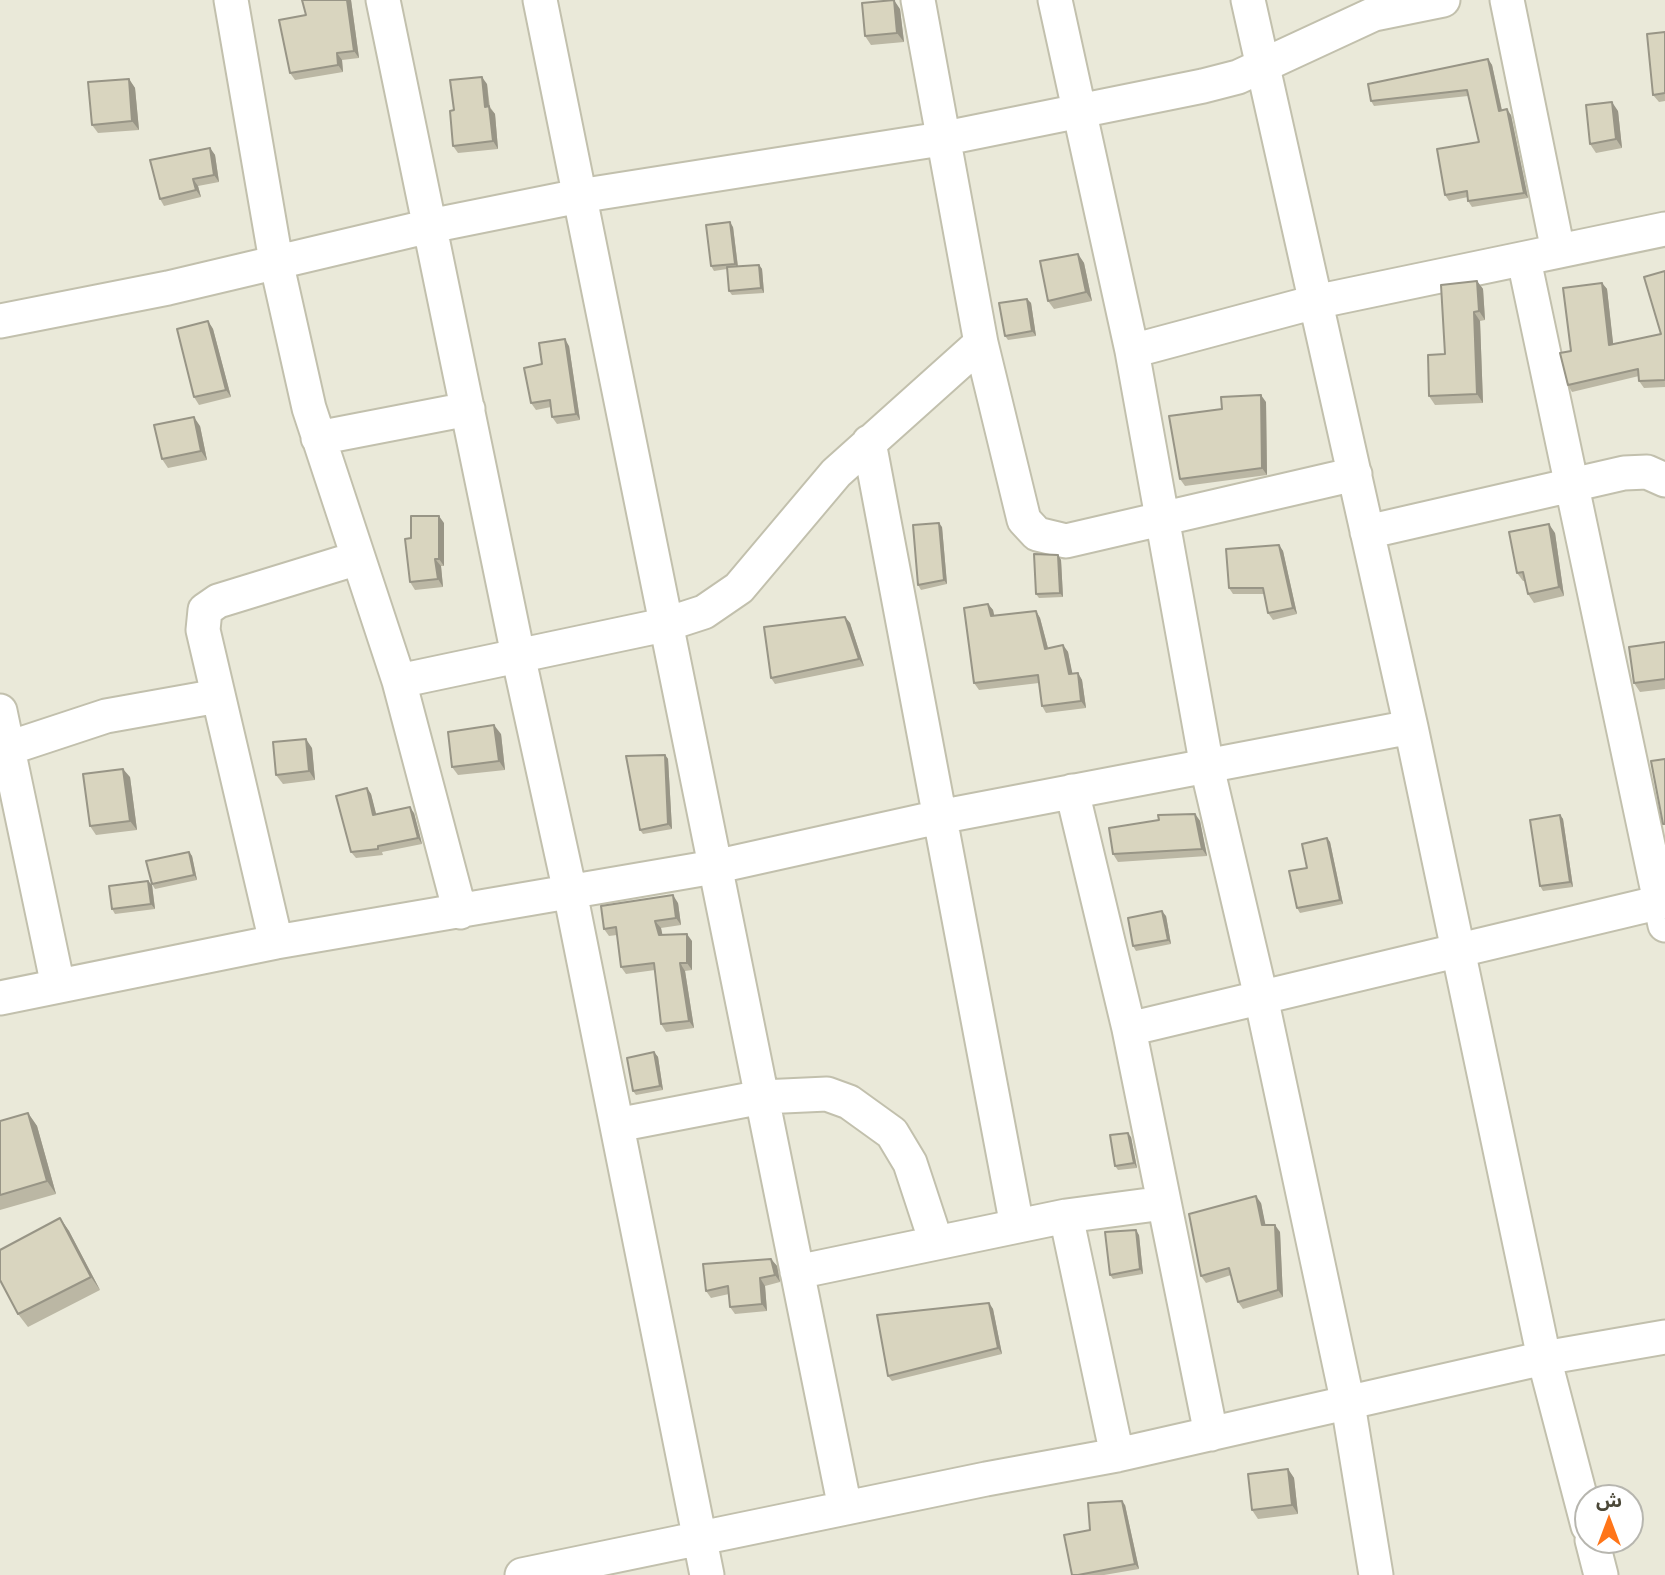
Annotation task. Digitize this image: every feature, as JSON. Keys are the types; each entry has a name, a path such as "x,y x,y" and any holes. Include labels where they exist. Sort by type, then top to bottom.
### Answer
{"street":[{"path":"231,0 276,261 318,438 398,681 460,912"},
{"path":"383,0 518,655 570,892 707,1575"},
{"path":"540,0 664,625 845,1508"},
{"path":"918,0 941,139 981,343 1024,520 1037,534 1066,541 1355,474"},
{"path":"1055,0 1132,351 1207,767 1261,997 1348,1404 1376,1575"},
{"path":"1248,0 1411,727 1456,951 1545,1358 1577,1484"},
{"path":"0,321 168,288 430,226 579,196 941,139 1203,86 1238,77 1374,14 1443,0"},
{"path":"1507,0 1558,251"},
{"path":"1132,351 1315,302 1665,229"},
{"path":"1129,1029 1456,951 1663,909 1524,260"},
{"path":"398,681 664,625 704,612 739,588 836,473 981,343"},
{"path":"318,438 468,409"},
{"path":"869,442 1017,1226"},
{"path":"1367,532 1624,473 1647,472 1665,480"},
{"path":"276,942 203,630 205,610 218,601 358,558"},
{"path":"4,750 106,716 218,696"},
{"path":"0,711 4,750 58,986"},
{"path":"0,998 276,942 714,867 939,817 1411,727"},
{"path":"1072,791 1129,1029 1211,1434"},
{"path":"617,1125 762,1097 827,1094 849,1101 873,1116 892,1133 910,1163 936,1242"},
{"path":"797,1272 1066,1216 1164,1203"},
{"path":"1066,1216 1117,1455"},
{"path":"522,1575 1117,1455 1545,1358 1665,1337"},
{"path":"1596,1554 1601,1575"}],"shaded area":[{"path":"0,0 1665,0 1665,1575 0,1575"}],"building":[{"path":"302,0 347,0 354,51 337,53 338,65 290,73 279,20 306,15"},
{"path":"894,0 897,33 865,36 862,3"},
{"path":"1665,32 1665,93 1653,95 1647,34"},
{"path":"1488,59 1499,111 1507,109 1524,193 1468,201 1467,191 1445,195 1437,149 1479,142 1467,90 1371,101 1368,84"},
{"path":"482,77 485,107 489,106 493,141 453,146 450,111 454,110 450,80"},
{"path":"129,79 132,121 92,125 88,82"},
{"path":"1612,102 1616,139 1590,144 1586,105"},
{"path":"210,148 214,175 193,179 196,190 160,199 150,160"},
{"path":"730,222 735,264 711,266 706,225"},
{"path":"1078,254 1086,292 1048,301 1040,261"},
{"path":"759,265 761,288 729,291 727,267"},
{"path":"1665,271 1665,380 1639,381 1638,369 1568,385 1560,353 1571,351 1563,288 1602,283 1609,345 1661,334 1644,277"},
{"path":"1477,281 1479,311 1474,312 1477,394 1429,396 1428,355 1445,354 1441,285"},
{"path":"1027,299 1032,331 1005,336 999,303"},
{"path":"208,321 226,390 194,397 177,329"},
{"path":"565,339 576,414 552,417 550,400 531,403 524,368 542,364 539,343"},
{"path":"1261,395 1262,468 1180,479 1169,416 1222,409 1221,397"},
{"path":"194,417 201,451 162,459 154,425"},
{"path":"411,516 439,516 439,559 435,559 438,579 410,582 405,539 411,538"},
{"path":"939,523 944,580 918,585 913,525"},
{"path":"1549,524 1559,587 1528,594 1523,572 1517,573 1509,532"},
{"path":"1279,545 1293,608 1268,613 1263,588 1229,588 1226,549"},
{"path":"1034,554 1058,555 1060,593 1036,594"},
{"path":"988,604 991,616 1036,611 1045,649 1063,645 1069,674 1078,673 1081,701 1042,706 1038,675 974,683 964,608"},
{"path":"845,617 859,659 771,678 764,627"},
{"path":"1665,642 1665,679 1634,683 1629,647"},
{"path":"494,725 499,761 452,767 448,732"},
{"path":"306,739 309,771 276,775 273,742"},
{"path":"665,755 668,824 640,830 626,756"},
{"path":"1665,759 1665,824 1663,824 1651,761"},
{"path":"123,769 130,821 90,826 83,774"},
{"path":"367,788 373,815 410,807 418,838 378,846 378,849 351,852 336,796"},
{"path":"1195,814 1202,849 1113,854 1109,828 1159,820 1158,815"},
{"path":"1560,815 1570,882 1540,886 1530,820"},
{"path":"1327,838 1340,900 1297,908 1289,871 1307,868 1302,844"},
{"path":"189,852 194,875 152,884 146,861"},
{"path":"148,881 151,904 112,909 109,886"},
{"path":"673,895 676,918 655,921 659,935 687,934 687,963 680,963 689,1021 661,1024 654,963 621,967 616,927 604,929 601,906"},
{"path":"1162,911 1168,940 1133,946 1128,918"},
{"path":"654,1052 660,1086 633,1091 627,1058"},
{"path":"28,1113 47,1181 0,1195 0,1121"},
{"path":"1128,1133 1134,1163 1115,1166 1110,1135"},
{"path":"1256,1196 1262,1225 1275,1225 1278,1290 1238,1302 1229,1268 1201,1276 1189,1214"},
{"path":"60,1218 91,1277 18,1314 0,1280 0,1250"},
{"path":"1136,1230 1140,1269 1110,1275 1105,1232"},
{"path":"771,1259 775,1275 760,1278 762,1304 730,1307 728,1286 706,1291 703,1264"},
{"path":"989,1303 998,1348 888,1376 877,1315"},
{"path":"1288,1469 1292,1505 1252,1510 1248,1474"},
{"path":"1122,1501 1135,1564 1072,1575 1064,1535 1090,1530 1088,1503"}]}
